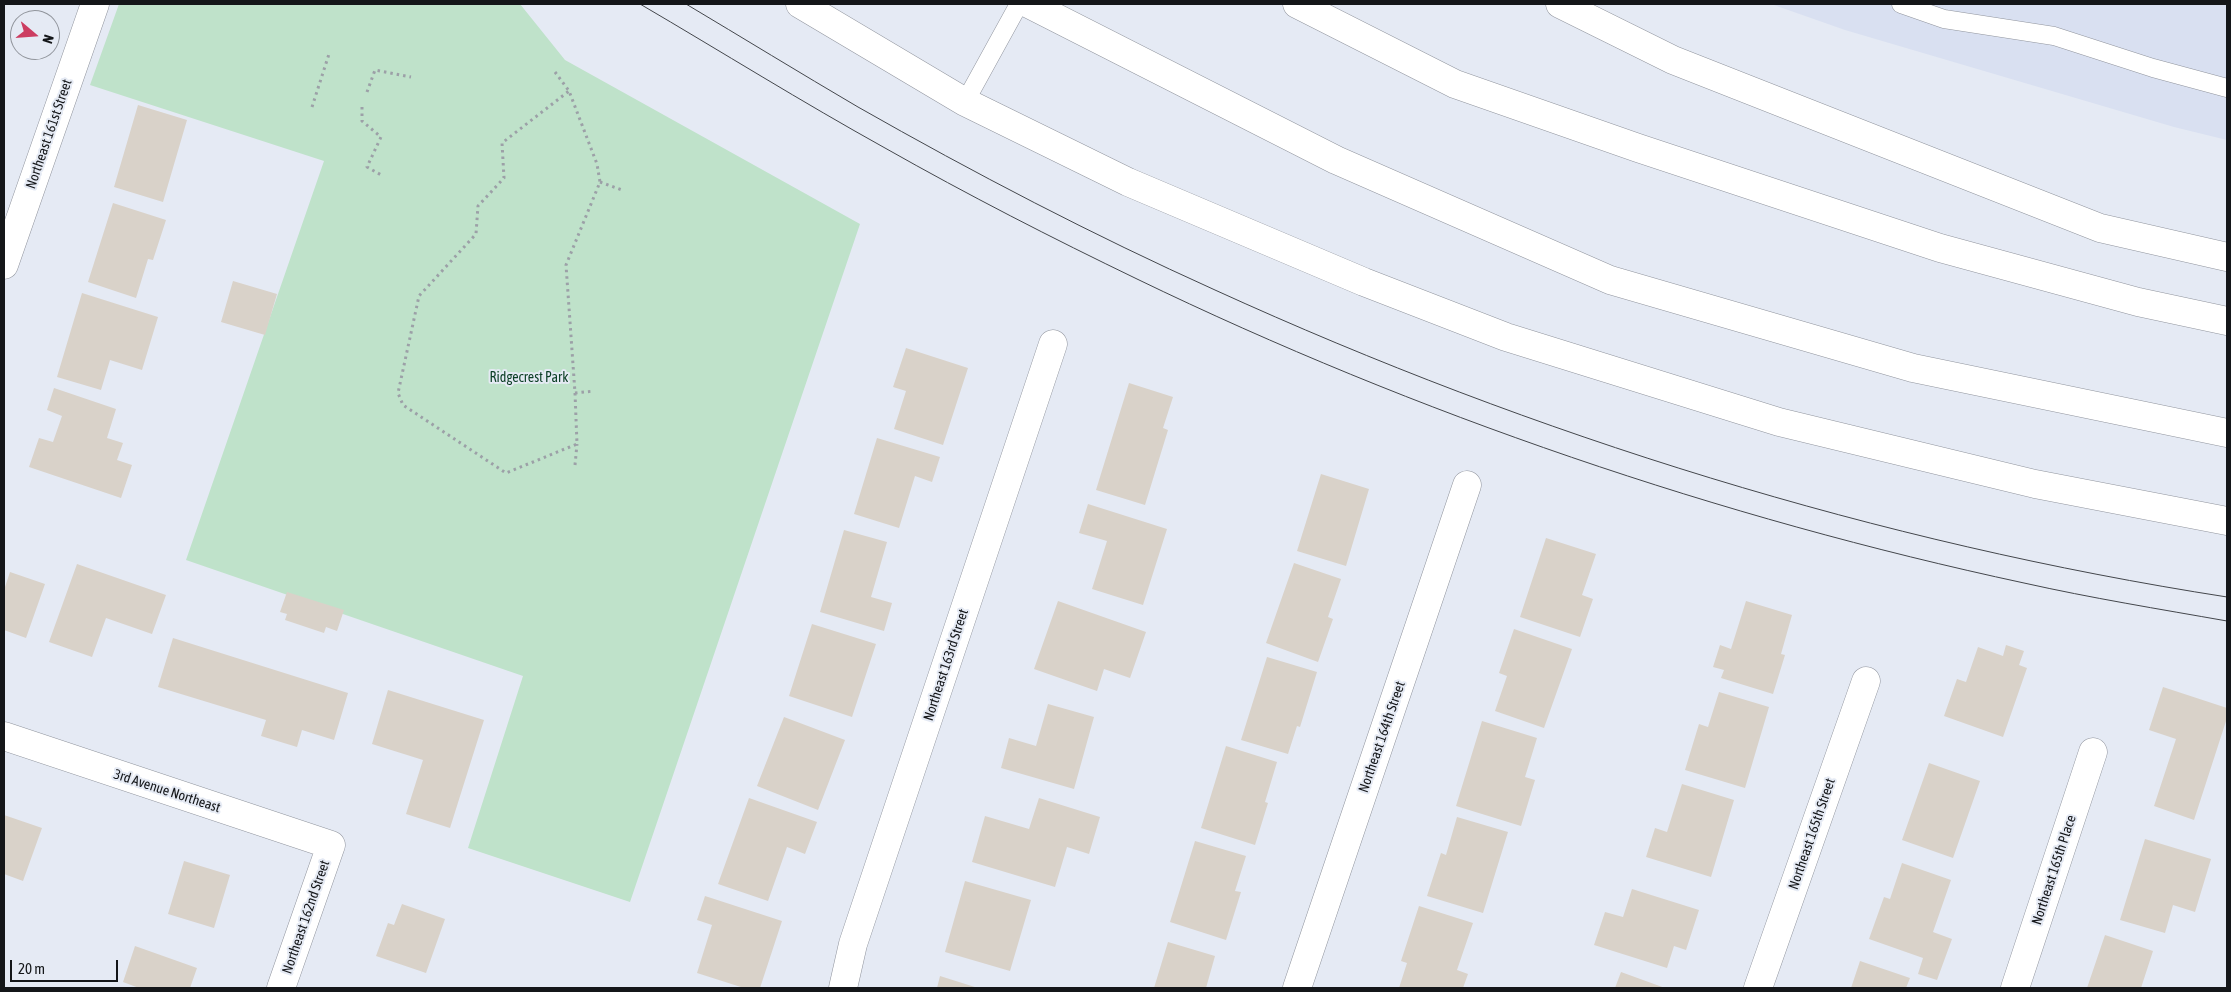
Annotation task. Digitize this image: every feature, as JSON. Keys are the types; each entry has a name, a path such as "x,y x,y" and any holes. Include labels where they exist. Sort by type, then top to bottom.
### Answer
{"main road":[{"name":"Northeast 161st Street","path":"4,265 95,4"},
{"path":"800,4 965,102 1128,182 1364,282 1506,337 1779,422 2035,484 2227,521"},
{"path":"1029,4 1336,160 1610,280 1913,368 2227,433"},
{"path":"1297,4 1456,84 1638,148 1940,248 2138,302 2227,321"},
{"path":"1560,4 1673,60 2100,228 2227,257"},
{"name":"Northeast 163rd Street","path":"843,988 853,944 1053,344"},
{"name":"Northeast 164th Street","path":"1297,988 1466,485"},
{"name":"Northeast 165th Street","path":"1758,988 1866,681"},
{"name":"3rd Avenue Northeast","path":"4,736 331,845"},
{"name":"Northeast 165th Place","path":"2015,988 2093,752"},
{"name":"Northeast 162nd Street","path":"281,988 331,845"}],"lane":[{"path":"965,102 1019,4"},
{"path":"1901,4 1944,19 2054,36 2153,68 2227,88"}],"path":[{"path":"312,107 329,54"},
{"path":"367,92 375,70 411,77"},
{"path":"555,72 569,91 597,164 600,182 566,265 575,392 575,465"},
{"path":"569,91 502,143 504,178 478,206 476,234 419,296 398,393 403,405 506,473 576,444"},
{"path":"362,107 362,121 381,137 367,168 383,176"},
{"path":"600,182 622,190"},
{"path":"575,392 594,391"}],"shaded area":[{"path":"1771,4 2227,4 2227,140 2174,127 1845,30"}],"green space":[{"name":"Ridgecrest Park","path":"119,4 520,4 565,60 860,224 630,902 468,848 523,676 186,560 324,161 90,85"}],"building":[{"path":"138,105 187,120 163,202 114,187"},
{"path":"113,203 166,220 153,260 148,259 136,298 88,282"},
{"path":"233,281 277,294 265,335 221,322"},
{"path":"82,293 158,317 142,370 110,360 101,390 57,377"},
{"path":"906,348 968,368 943,445 894,429 906,391 893,387"},
{"path":"1129,383 1173,397 1163,428 1168,430 1145,505 1096,490"},
{"path":"54,388 116,409 107,438 123,443 117,460 132,465 121,498 29,467 39,438 53,442 62,416 47,410"},
{"path":"877,438 940,457 932,482 915,476 899,528 854,514"},
{"path":"1321,474 1369,489 1346,566 1297,551"},
{"path":"1088,504 1167,529 1143,605 1092,589 1107,541 1079,533"},
{"path":"844,530 887,542 871,597 892,603 884,631 820,612"},
{"path":"1546,538 1596,554 1582,595 1593,599 1580,637 1520,617"},
{"path":"1294,563 1341,579 1328,617 1333,619 1318,662 1266,643"},
{"path":"77,564 166,595 152,634 106,618 92,657 49,642"},
{"path":"10,572 45,584 26,638 4,630 4,590"},
{"path":"287,592 344,610 337,631 326,627 324,633 285,620 287,614 280,612"},
{"path":"1058,601 1146,632 1130,678 1104,669 1097,691 1034,669"},
{"path":"1746,601 1792,615 1781,654 1785,655 1773,694 1721,678 1724,670 1713,667 1720,645 1731,649"},
{"path":"812,624 876,644 852,717 789,696"},
{"path":"1514,629 1572,649 1544,728 1495,711 1507,676 1499,673"},
{"path":"173,638 348,693 334,740 302,730 297,747 261,736 266,720 158,687"},
{"path":"2006,645 2024,651 2019,665 2027,668 2003,737 1944,716 1957,679 1966,682 1978,647 2003,656"},
{"path":"1267,657 1317,672 1300,727 1297,726 1288,754 1241,740"},
{"path":"2163,687 2227,708 2227,718 2194,820 2154,806 2176,739 2149,730"},
{"path":"388,690 484,720 450,828 406,814 423,760 372,744"},
{"path":"1719,692 1769,707 1745,788 1685,770 1699,724 1708,727"},
{"path":"1048,704 1094,717 1074,789 1001,768 1009,738 1036,746"},
{"path":"784,717 845,740 818,810 757,786"},
{"path":"1482,721 1537,738 1525,777 1535,780 1521,826 1456,806"},
{"path":"1226,746 1277,762 1265,802 1268,803 1255,845 1201,828"},
{"path":"1929,763 1980,781 1953,858 1902,840"},
{"path":"1682,784 1734,800 1711,877 1646,857 1655,828 1667,832"},
{"path":"749,798 817,822 805,854 787,847 768,901 718,884"},
{"path":"1039,798 1100,817 1089,854 1067,847 1055,887 972,862 985,816 1029,829"},
{"path":"4,815 42,828 23,881 4,874"},
{"path":"1457,817 1508,832 1483,913 1427,896 1441,853 1446,855"},
{"path":"2145,839 2211,859 2195,912 2173,905 2165,933 2120,920"},
{"path":"1195,841 1246,856 1235,891 1241,892 1226,940 1170,922"},
{"path":"184,861 230,875 214,928 168,914"},
{"path":"1902,863 1951,880 1933,932 1952,939 1937,980 1918,974 1923,958 1869,939 1884,897 1890,899"},
{"path":"965,881 1031,900 1010,971 945,952"},
{"path":"1632,889 1699,910 1686,950 1674,946 1667,968 1594,945 1605,912 1623,917"},
{"path":"705,896 782,921 760,988 744,988 697,973 712,925 697,920"},
{"path":"402,904 445,919 426,973 376,956 388,923 394,925"},
{"path":"1419,906 1473,923 1457,970 1468,974 1463,988 1399,988 1407,963 1401,961"},
{"path":"2105,935 2153,951 2141,988 2087,988"},
{"path":"1168,942 1215,956 1206,988 1154,988"},
{"path":"135,946 197,968 190,988 139,988 123,982"},
{"path":"1860,961 1910,978 1906,988 1851,988"},
{"path":"1621,972 1665,988 1615,988"},
{"path":"940,976 978,988 937,988"}],"tram line":[{"path":"640,4 854,131 947,183 1042,232 1243,328 1351,374 1460,417 1684,494 1797,527 1910,557 2024,583 2227,621"},
{"path":"686,4 858,107 946,156 1079,225 1215,290 1336,343 1459,392 1584,437 1710,478 1838,515 1967,547 2097,574 2227,597"}]}
